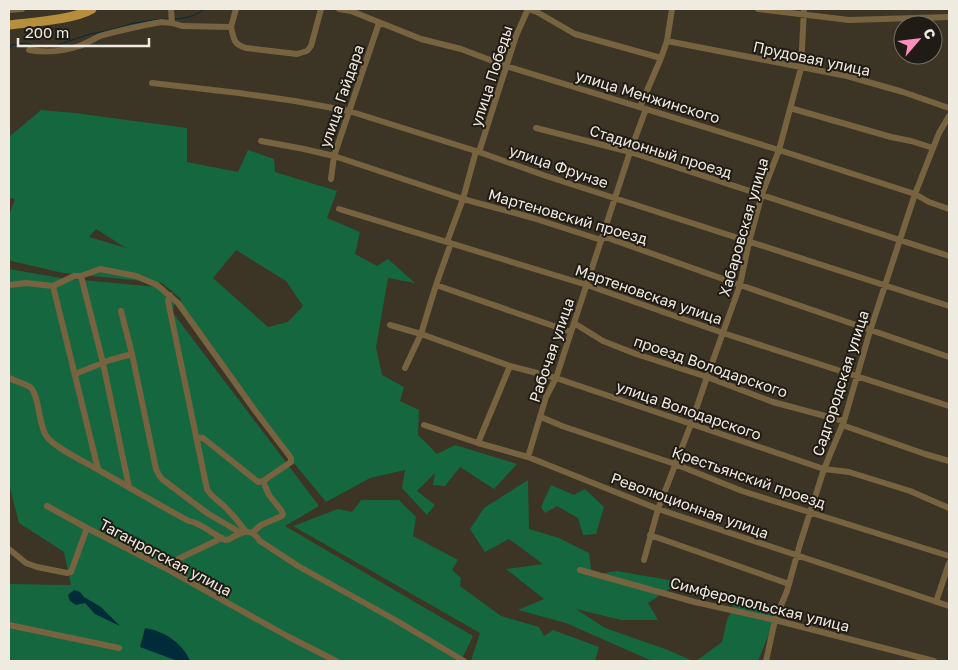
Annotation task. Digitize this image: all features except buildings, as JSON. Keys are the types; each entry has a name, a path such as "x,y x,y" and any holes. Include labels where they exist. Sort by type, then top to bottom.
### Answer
{"main road":[{"path":"9,25 71,16 92,9"}],"street":[{"path":"9,10 22,9"},
{"path":"171,9 172,23"},
{"path":"236,9 231,27 235,43 239,46 297,54 307,51 311,46 321,9"},
{"name":"улица Менжинского","path":"338,9 351,10 422,39 462,49 506,66 915,194 929,202 949,209"},
{"path":"528,9 537,12 575,34 661,58"},
{"name":"улица Победы","path":"406,368 421,334 478,151 516,36 528,9"},
{"name":"Рабочая улица","path":"528,457 546,397 556,378 643,108 661,58 672,9"},
{"path":"759,9 803,12 849,20 949,17"},
{"name":"Хабаровская улица","path":"644,560 658,510 691,424 740,285 762,194 779,150 801,68 803,12"},
{"path":"29,50 42,52 60,51 80,46 118,31 162,22 182,26 231,27"},
{"name":"улица Гайдара","path":"331,179 334,156 379,22"},
{"name":"Прудовая улица","path":"666,41 848,76 949,108"},
{"name":"улица Фрунзе","path":"152,84 240,93 349,111 478,151 546,176 949,306"},
{"path":"790,108 932,148"},
{"name":"Садгородская улица","path":"766,661 775,620 789,584 824,469 843,423 870,331 915,194 932,148 949,116"},
{"name":"Стадионный проезд","path":"536,128 630,152 949,256"},
{"name":"Мартеновский проезд","path":"262,141 304,148 334,156 463,199 601,240 608,238 949,357"},
{"name":"Мартеновская улица","path":"339,209 587,284 723,333 949,406"},
{"path":"9,285 26,283 53,286 74,276 81,276 100,269 136,276 157,285 178,303 291,458 289,464 263,481 258,482 203,438 196,437"},
{"path":"81,276 103,363 129,487"},
{"path":"436,285 571,332"},
{"path":"53,286 98,469"},
{"path":"170,295 168,301 209,492 239,522 246,532"},
{"path":"121,311 156,469 162,479 207,513 256,535 260,541 298,566 464,661"},
{"name":"проезд Володарского","path":"574,323 602,341 636,354 773,402 843,423 925,454 949,461"},
{"name":"улица Володарского","path":"390,325 421,334 510,366 556,378 824,469 849,472 901,488 949,508"},
{"path":"75,374 132,354"},
{"path":"478,443 510,366"},
{"path":"9,378 28,386 33,391 43,430 47,438 60,448 189,522 200,524 225,540 282,516 281,510 269,495 263,481"},
{"name":"Крестьянский проезд","path":"541,417 562,426 675,464 742,490 949,556"},
{"name":"Революционная улица","path":"424,424 478,443 528,457 658,510 949,606"},
{"path":"46,506 87,528"},
{"name":"Таганрогская улица","path":"9,549 26,563 37,567 67,573 71,572 87,528 336,661"},
{"path":"650,535 789,584"},
{"path":"165,568 176,560 222,538"},
{"path":"936,602 949,563"},
{"name":"Симферопольская улица","path":"580,570 695,602 775,620 934,661"},
{"path":"9,625 119,648"}],"green space":[{"path":"41,110 187,128 187,162 238,172 248,150 274,159 275,172 337,191 327,218 360,232 355,254 377,266 388,259 415,283 388,278 376,347 382,375 404,387 400,401 419,410 418,435 437,454 455,445 517,464 494,489 460,467 445,486 433,485 435,473 417,491 435,505 427,515 402,488 405,470 370,478 326,502 260,422 179,309 181,299 162,283 63,273 11,261 9,257 9,215 15,199 9,198 9,137","holes":["96,229 126,248 89,237","236,250 286,281 303,306 288,322 268,327 213,278"]},
{"path":"9,269 61,278 158,287 175,300 173,313 319,506 285,526 473,636 461,661 9,661 9,584 71,585 64,552 19,523 9,484"},
{"path":"528,480 529,529 559,538 589,553 592,575 617,571 680,582 648,603 658,620 621,620 576,609 605,628 668,650 693,661 652,661 566,623 518,610 544,599 506,569 543,564 509,539 485,552 470,529 484,508"},
{"path":"551,485 574,495 585,489 604,507 596,534 583,535 578,518 557,506 545,513 541,507"},
{"path":"361,500 399,500 416,517 413,536 458,560 452,570 461,578 460,586 501,616 539,627 544,636 553,630 599,647 595,661 471,661 480,633 293,526 338,509 352,512"},
{"path":"737,598 777,614 758,661 696,661 722,642 727,620"}],"water":[{"path":"74,590 80,592 84,597 101,607 120,626 95,614 85,603 76,605 70,601 68,595"},
{"path":"145,628 166,635 178,643 190,661 175,660 140,647"}],"waterway":[{"path":"174,19 190,17 204,9"},
{"path":"48,48 90,34 134,23 170,19"},
{"path":"9,52 11,45 25,43 44,48"}]}
